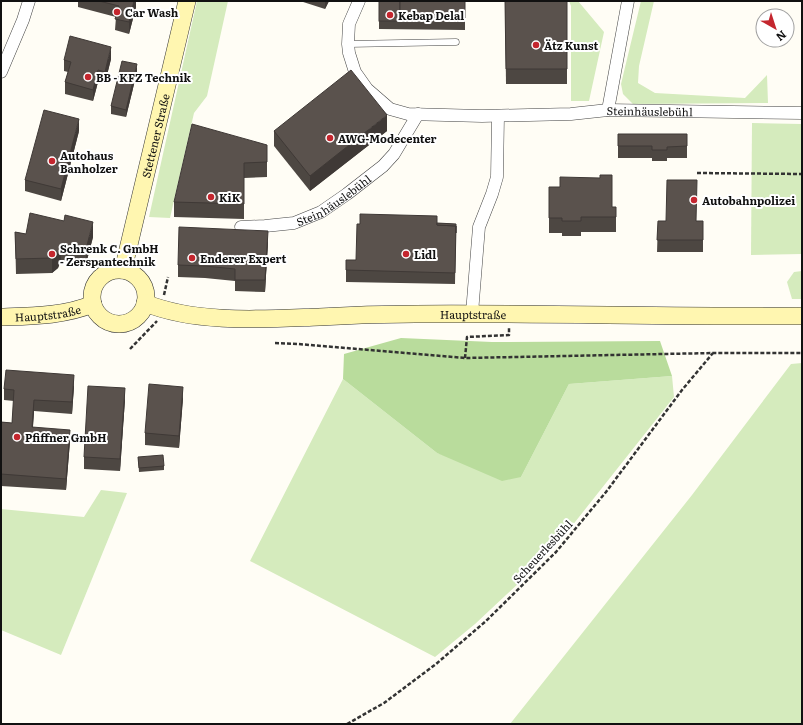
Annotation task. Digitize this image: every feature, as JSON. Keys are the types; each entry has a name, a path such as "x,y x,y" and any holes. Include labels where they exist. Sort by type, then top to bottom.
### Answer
{"street":[{"path":"1,72 24,20 28,1"},
{"name":"Stettener Straße","path":"123,270 187,1"},
{"name":"Steinhäuslebühl","path":"359,1 349,24 349,53 355,72 367,89 390,109 408,114 498,116 571,114 608,110 802,113"},
{"path":"608,110 628,1"},
{"name":"Steinhäuslebühl","path":"241,227 294,223 321,212 383,166 394,154 418,114"},
{"path":"472,313 479,227 497,177 498,116"},
{"path":"114,270 123,270 137,276 142,282 146,296 146,303 139,316 126,323 119,324 112,323 100,316 93,304 92,296 94,287 99,279 106,273 114,270"},
{"name":"Hauptstraße","path":"146,303 178,313 220,318 472,313 802,316"},
{"name":"Hauptstraße","path":"1,317 49,315 84,308 93,304"}],"lane":[{"path":"348,44 456,42"}],"path":[{"path":"697,173 802,174"},
{"path":"465,358 467,337 509,335 510,314"},
{"path":"275,343 306,344 465,358 713,353 802,353"},
{"name":"Scheuerlesbühl","path":"347,724 384,703 436,664 486,621 556,552 606,492 682,390 713,353"}],"green space":[{"path":"197,1 228,1 207,96 194,113 170,218 149,217"},
{"path":"569,1 578,1 604,32 589,101 571,101 571,6"},
{"path":"641,1 654,1 639,66 638,83 655,93 745,98 767,75 768,103 633,104 623,94 621,84"},
{"path":"752,123 802,124 802,254 751,255"},
{"path":"802,271 802,299 792,299 787,282 794,272"},
{"path":"401,338 492,342 660,341 672,376 569,384 521,477 502,481 437,453 343,379 344,354"},
{"path":"802,363 802,724 510,724 692,495 791,364"},
{"path":"672,376 674,397 560,541 521,581 475,624 435,657 250,561 343,379 437,453 521,477 569,384"},
{"path":"101,490 127,493 61,655 1,630 1,509 84,517"}],"building":[{"path":"99,1 134,1 129,22 115,19 119,6"},
{"name":"Kebap Delal","path":"379,1 400,1 400,21 379,21"},
{"path":"400,1 465,1 465,18 400,17"},
{"name":"Ätz Kunst","path":"505,1 567,1 567,69 506,69"},
{"name":"BB - KFZ Technik","path":"70,36 111,47 105,72 98,70 93,90 65,82 71,62 64,60"},
{"path":"122,61 137,64 126,110 111,106"},
{"name":"AWG-Modecenter","path":"351,70 387,115 310,176 274,131"},
{"name":"Autohaus Banholzer","path":"44,110 79,119 61,189 25,180"},
{"name":"KiK","path":"192,124 267,145 267,162 244,163 244,204 174,202"},
{"path":"618,134 687,134 687,146 667,147 667,150 652,150 652,146 618,146"},
{"path":"600,175 612,175 612,207 616,207 616,217 581,217 581,221 562,221 562,218 549,218 549,187 560,187 560,177 600,178"},
{"path":"667,180 697,180 696,221 703,221 703,240 657,240 658,221 666,221"},
{"path":"30,213 64,221 65,215 93,222 86,249 61,245 58,253 52,258 16,259 15,232 26,234"},
{"name":"Lidl","path":"360,214 437,216 437,225 456,226 455,273 346,270 346,260 356,260 357,224 360,224"},
{"path":"437,223 456,224 456,226 437,225"},
{"path":"179,227 268,231 265,280 235,280 235,269 178,265"},
{"name":"Pfiffner GmbH","path":"6,370 74,375 72,402 34,400 32,427 70,430 66,479 1,474 1,422 12,423 14,390 4,389"},
{"path":"149,384 183,387 179,436 145,433"},
{"path":"88,386 125,388 120,459 84,457"},
{"path":"163,455 164,466 139,468 138,457"}],"place":[{"name":"Car Wash","path":"117,12"},
{"name":"Kebap Delal","path":"390,15"},
{"name":"Ätz Kunst","path":"536,45"},
{"name":"BB - KFZ Technik","path":"88,77"},
{"name":"AWG-Modecenter","path":"330,138"},
{"name":"Autohaus Banholzer","path":"52,161"},
{"name":"KiK","path":"211,197"},
{"name":"Autobahnpolizei","path":"694,200"},
{"name":"Schrenk C. GmbH - Zerspantechnik","path":"52,254"},
{"name":"Lidl","path":"406,254"},
{"name":"Enderer Expert","path":"192,258"},
{"name":"Pfiffner GmbH","path":"17,437"}]}
